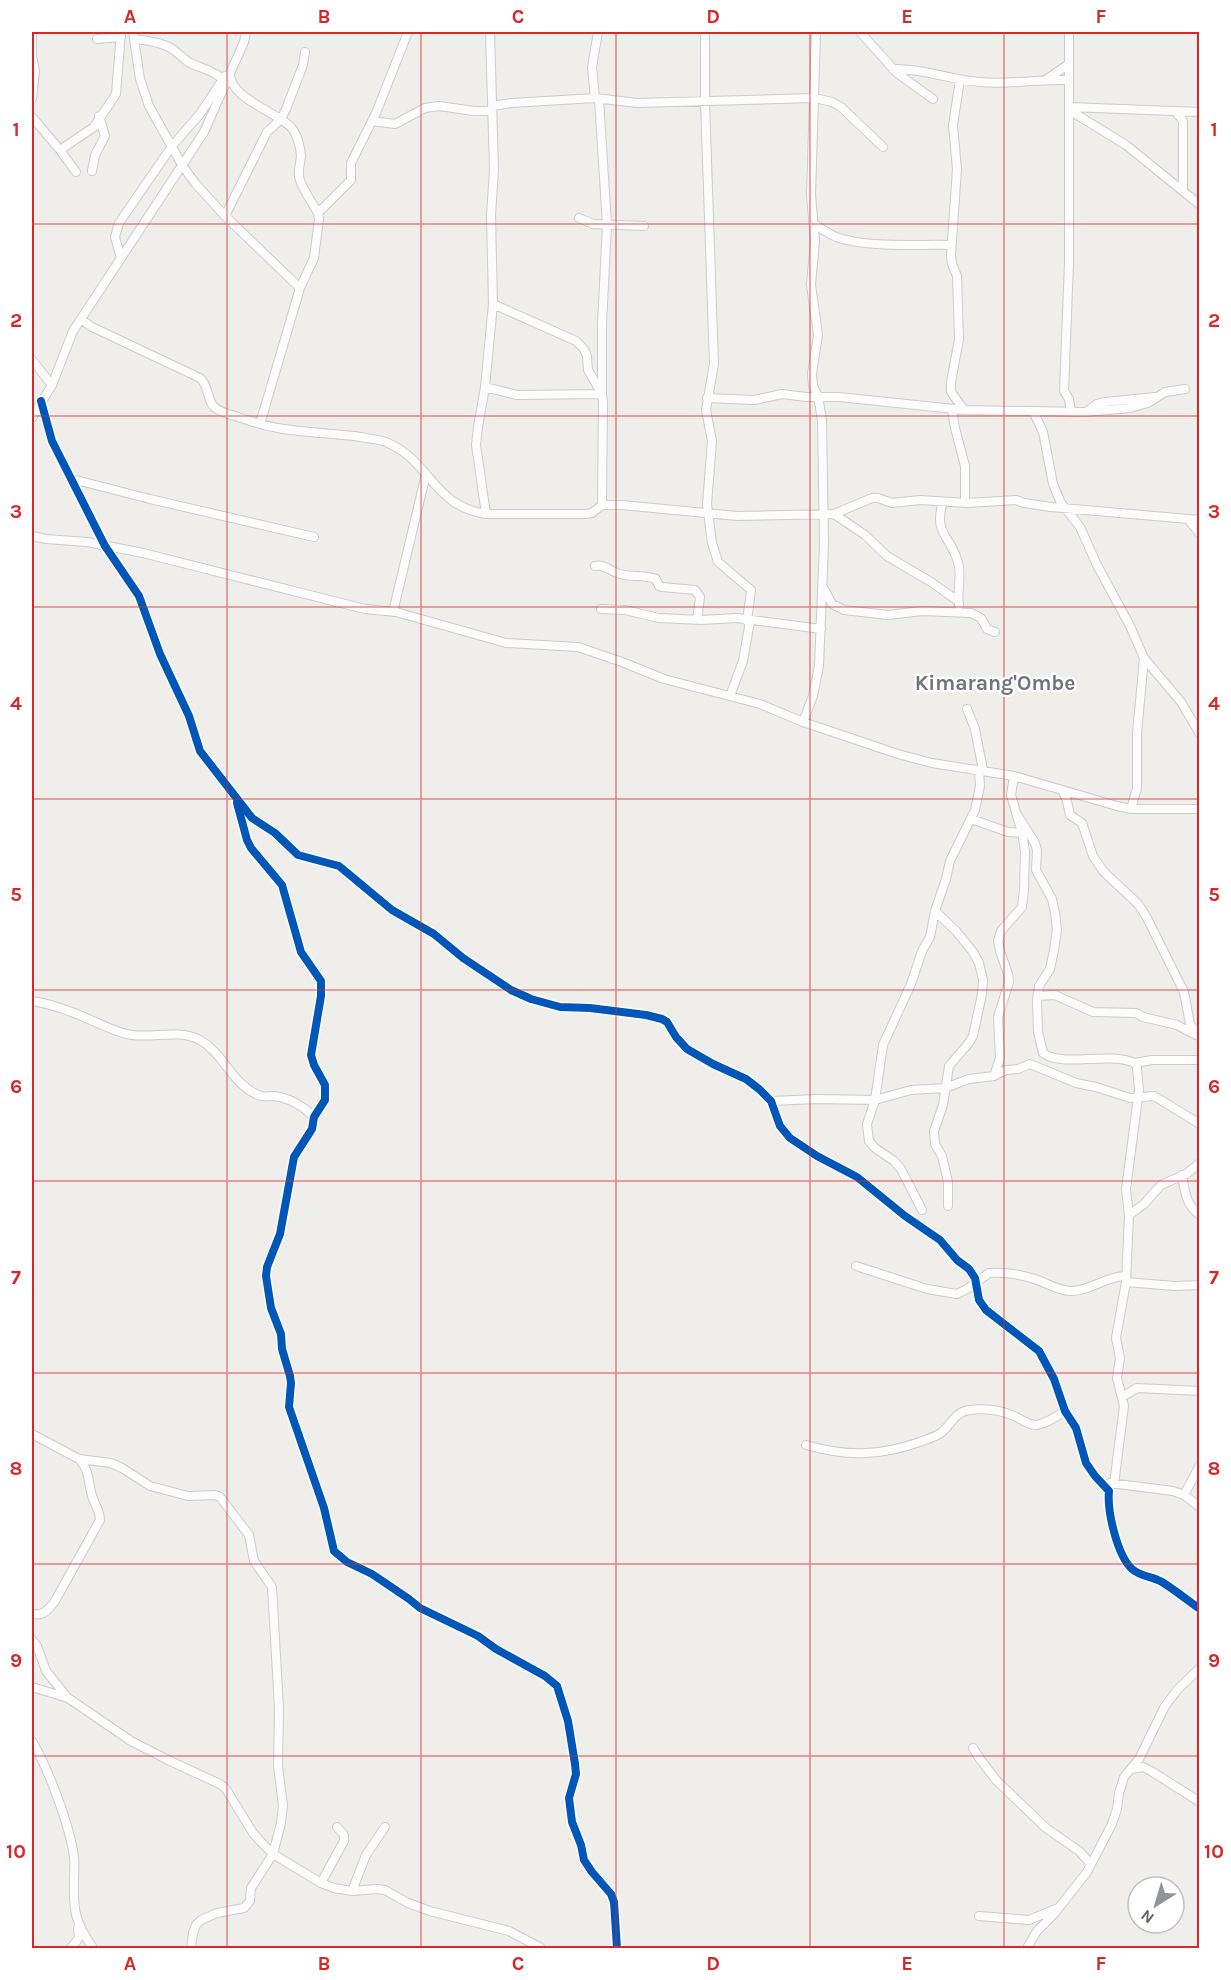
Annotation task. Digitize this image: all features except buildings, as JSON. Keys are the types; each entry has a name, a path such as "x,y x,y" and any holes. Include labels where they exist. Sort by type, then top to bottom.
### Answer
{"street":[{"path":"32,32 35,73 32,99"},
{"path":"121,258 115,237 116,228 172,146 200,114 226,76 238,55 246,32"},
{"path":"318,213 351,180 351,163 372,121 408,32"},
{"path":"486,514 476,445 485,387 493,304 491,215 494,170 490,32"},
{"path":"598,32 592,67 597,99 607,225 602,324 602,505"},
{"path":"705,32 705,102 714,364 706,410 712,441 707,494 708,513 712,543 718,562 751,590 743,661 730,696"},
{"path":"803,722 817,682 821,651 824,514 822,420 812,374 818,335 811,285 815,241 811,195 816,32"},
{"path":"860,32 893,69 933,99"},
{"path":"1069,32 1068,263 1064,391 1069,399 1071,412"},
{"path":"60,150 92,128 117,92 121,34 97,39"},
{"path":"260,424 300,288 314,258 319,224 318,213 299,180 301,157 297,137 291,127 281,119 249,100 234,87 230,78 212,70 200,68 163,45 134,35 140,79 149,106 182,165 225,216 300,288"},
{"path":"225,216 265,135 281,119 303,65 305,52"},
{"path":"1047,79 1069,64"},
{"path":"893,69 908,68 960,80 1001,83 1047,79 1068,80"},
{"path":"32,418 52,385 71,337 204,132 226,76"},
{"path":"960,80 953,125 957,177 951,245 951,260 957,276 959,339 951,392 964,410"},
{"path":"372,121 395,124 425,108 439,106 474,111 531,102 597,99 629,103 815,98 841,107 883,147"},
{"path":"1069,108 1200,112"},
{"path":"1069,108 1126,145 1200,205"},
{"path":"1175,111 1183,122 1183,190"},
{"path":"92,171 95,155 105,136 99,116"},
{"path":"32,117 76,172"},
{"path":"579,218 593,224 644,226"},
{"path":"814,224 830,234 850,240 881,244 951,245"},
{"path":"493,304 576,341 584,349 588,370 602,394"},
{"path":"82,320 92,327 200,378 206,383 214,407 279,429 387,442 405,454 426,474 435,487 454,503 471,512 585,514 592,513 602,505 737,516 834,514 872,498 878,498 892,503 920,500 965,503 1016,500 1065,508 1200,520"},
{"path":"32,360 52,385"},
{"path":"485,387 517,395 602,394"},
{"path":"707,398 754,400 777,394 964,410 998,409 1034,413 1085,412 1096,404 1156,397 1165,392 1185,389"},
{"path":"41,401 52,441 105,546 139,596 160,654 189,717 200,751 252,818 275,833 293,852 304,858 339,866 392,910 434,934 463,958 511,990 560,1007 646,1015 667,1022 687,1049 746,1079 759,1089 771,1101 780,1126 790,1137 817,1156 857,1177 905,1216 940,1240 975,1278 980,1300 986,1310 1039,1351 1054,1379 1065,1411 1076,1428 1086,1463 1109,1491 1108,1505 1112,1522 1129,1566 1141,1575 1161,1581 1200,1609"},
{"path":"952,409 965,466 965,503"},
{"path":"1034,413 1043,432 1053,484 1061,503 1080,527 1144,658 1180,702 1200,734"},
{"path":"393,612 426,474"},
{"path":"72,479 314,537"},
{"path":"943,502 939,518 940,525 959,565 959,612"},
{"path":"834,514 865,535 887,556 931,582 958,602"},
{"path":"1188,519 1200,534"},
{"path":"32,536 87,542 143,553 365,609 393,612 506,643 578,647 622,662 650,675 760,704 803,722 932,763 1014,776 1063,792 1131,809 1200,809"},
{"path":"595,566 604,566 623,574 650,577 656,579 658,586 662,587 695,590 700,597 697,620"},
{"path":"822,584 832,604 844,610 888,615 922,611 959,612 978,616 987,629 995,632"},
{"path":"601,609 625,610 659,618 697,620 737,618 821,629"},
{"path":"1131,809 1137,788 1137,733 1144,658"},
{"path":"922,1210 901,1169 869,1141 867,1124 875,1100 884,1045 911,984 924,946 930,937 950,861 975,810 981,770 975,729 967,709"},
{"path":"994,1076 1000,1058 998,1017 1009,982 998,940 1001,931 1018,913 1023,903 1025,862 1022,832 1011,795 1014,776"},
{"path":"1063,792 1070,815 1082,822 1096,862 1138,904 1146,916 1184,992 1190,1024 1199,1036"},
{"path":"236,796 247,840 282,885 301,952 321,981 312,1059 325,1085 324,1105 314,1117 312,1129 294,1157 280,1234 267,1267 266,1276 290,1376 289,1407 324,1508 334,1551 347,1562 372,1574 420,1608 478,1636 496,1649 545,1676 557,1686 568,1721 575,1764 575,1780 568,1798 572,1822 585,1860 611,1894 614,1902 617,1948"},
{"path":"1016,813 1035,843 1036,870 1052,899 1057,930 1050,969 1039,986 1037,1019 1042,1053 1048,1057 1066,1059 1113,1057 1135,1064 1152,1060 1200,1060"},
{"path":"971,819 1008,832 1022,832"},
{"path":"935,911 956,931 973,952 979,963 982,980 982,994 971,1040 949,1066 943,1105 934,1131 934,1144 942,1156 945,1167 948,1206"},
{"path":"1038,996 1055,995 1093,1012 1136,1012 1143,1017 1177,1025 1199,1036"},
{"path":"32,1001 46,1003 105,1027 133,1035 177,1034 199,1040 208,1046 243,1086 259,1096 275,1096 298,1103 314,1117"},
{"path":"771,1101 875,1100 911,1090 945,1088 969,1079 994,1076 1006,1070 1018,1069 1030,1064 1076,1083 1130,1098 1151,1096 1159,1098 1200,1124"},
{"path":"1114,1484 1124,1406 1117,1378 1120,1358 1116,1338 1126,1279 1129,1215 1126,1189 1138,1098 1135,1064"},
{"path":"1129,1215 1144,1204 1161,1185 1200,1163"},
{"path":"1182,1175 1188,1200 1200,1215"},
{"path":"856,1266 927,1289 957,1294 989,1273 1032,1278 1063,1291 1074,1291 1093,1286 1116,1276 1175,1286 1200,1285"},
{"path":"1122,1397 1137,1388 1200,1391"},
{"path":"806,1445 858,1455 876,1453 904,1448 934,1437 946,1429 960,1413 968,1410 999,1411 1028,1424 1037,1425 1065,1411"},
{"path":"32,1434 79,1459 111,1463 122,1467 150,1486 188,1496 215,1495 224,1502 249,1535 254,1561 272,1587 279,1708 278,1766 283,1805 281,1823 273,1854 251,1888 250,1901 240,1910 222,1912 201,1920 196,1925 190,1948"},
{"path":"32,1613 38,1615 45,1613 55,1601 100,1520 99,1510 90,1491 88,1472 79,1459"},
{"path":"1184,1495 1200,1465"},
{"path":"1102,1482 1166,1490 1184,1495 1200,1507"},
{"path":"32,1640 37,1646 46,1671 68,1698 131,1741 220,1784 226,1789 253,1833 273,1854 321,1883 334,1888 352,1891 386,1890 408,1903 430,1911 509,1931 541,1948"},
{"path":"1027,1948 1037,1931 1060,1907 1091,1864 1112,1824 1124,1777 1139,1759 1166,1706 1178,1689 1200,1668"},
{"path":"32,1687 68,1698"},
{"path":"32,1741 49,1777 69,1833 74,1859 74,1908 79,1938 71,1948"},
{"path":"974,1748 980,1760 996,1780 1046,1828 1084,1855 1091,1864"},
{"path":"1131,1769 1143,1767 1200,1802"},
{"path":"321,1883 344,1841 344,1835 337,1827"},
{"path":"352,1891 366,1855 384,1827"},
{"path":"979,1916 1029,1920 1060,1907"},
{"path":"77,1921 93,1948"}],"cycle path":[{"path":"41,401 52,441 105,546 139,596 160,654 189,716 200,751 252,818 275,833 298,855 339,866 392,910 434,934 463,958 511,990 531,999 560,1007 646,1015 667,1022 687,1049 746,1079 759,1089 771,1101 780,1126 790,1138 817,1156 857,1177 905,1216 940,1240 975,1278 979,1300 986,1310 1039,1351 1054,1379 1065,1411 1076,1428 1086,1463 1109,1491 1114,1532 1127,1562 1135,1572 1162,1582 1200,1609"},
{"path":"237,803 247,840 282,885 301,952 321,981 321,996 311,1055 325,1085 325,1100 314,1117 312,1129 294,1157 280,1234 267,1267 266,1276 271,1308 281,1334 282,1349 290,1376 289,1407 324,1508 334,1551 347,1562 372,1574 420,1608 478,1636 496,1649 545,1676 557,1686 568,1721 575,1764 576,1774 569,1798 572,1822 584,1860 611,1894 614,1902 617,1948"}],"district":[{"name":"Kimarang'Ombe","path":"995,683"}]}
